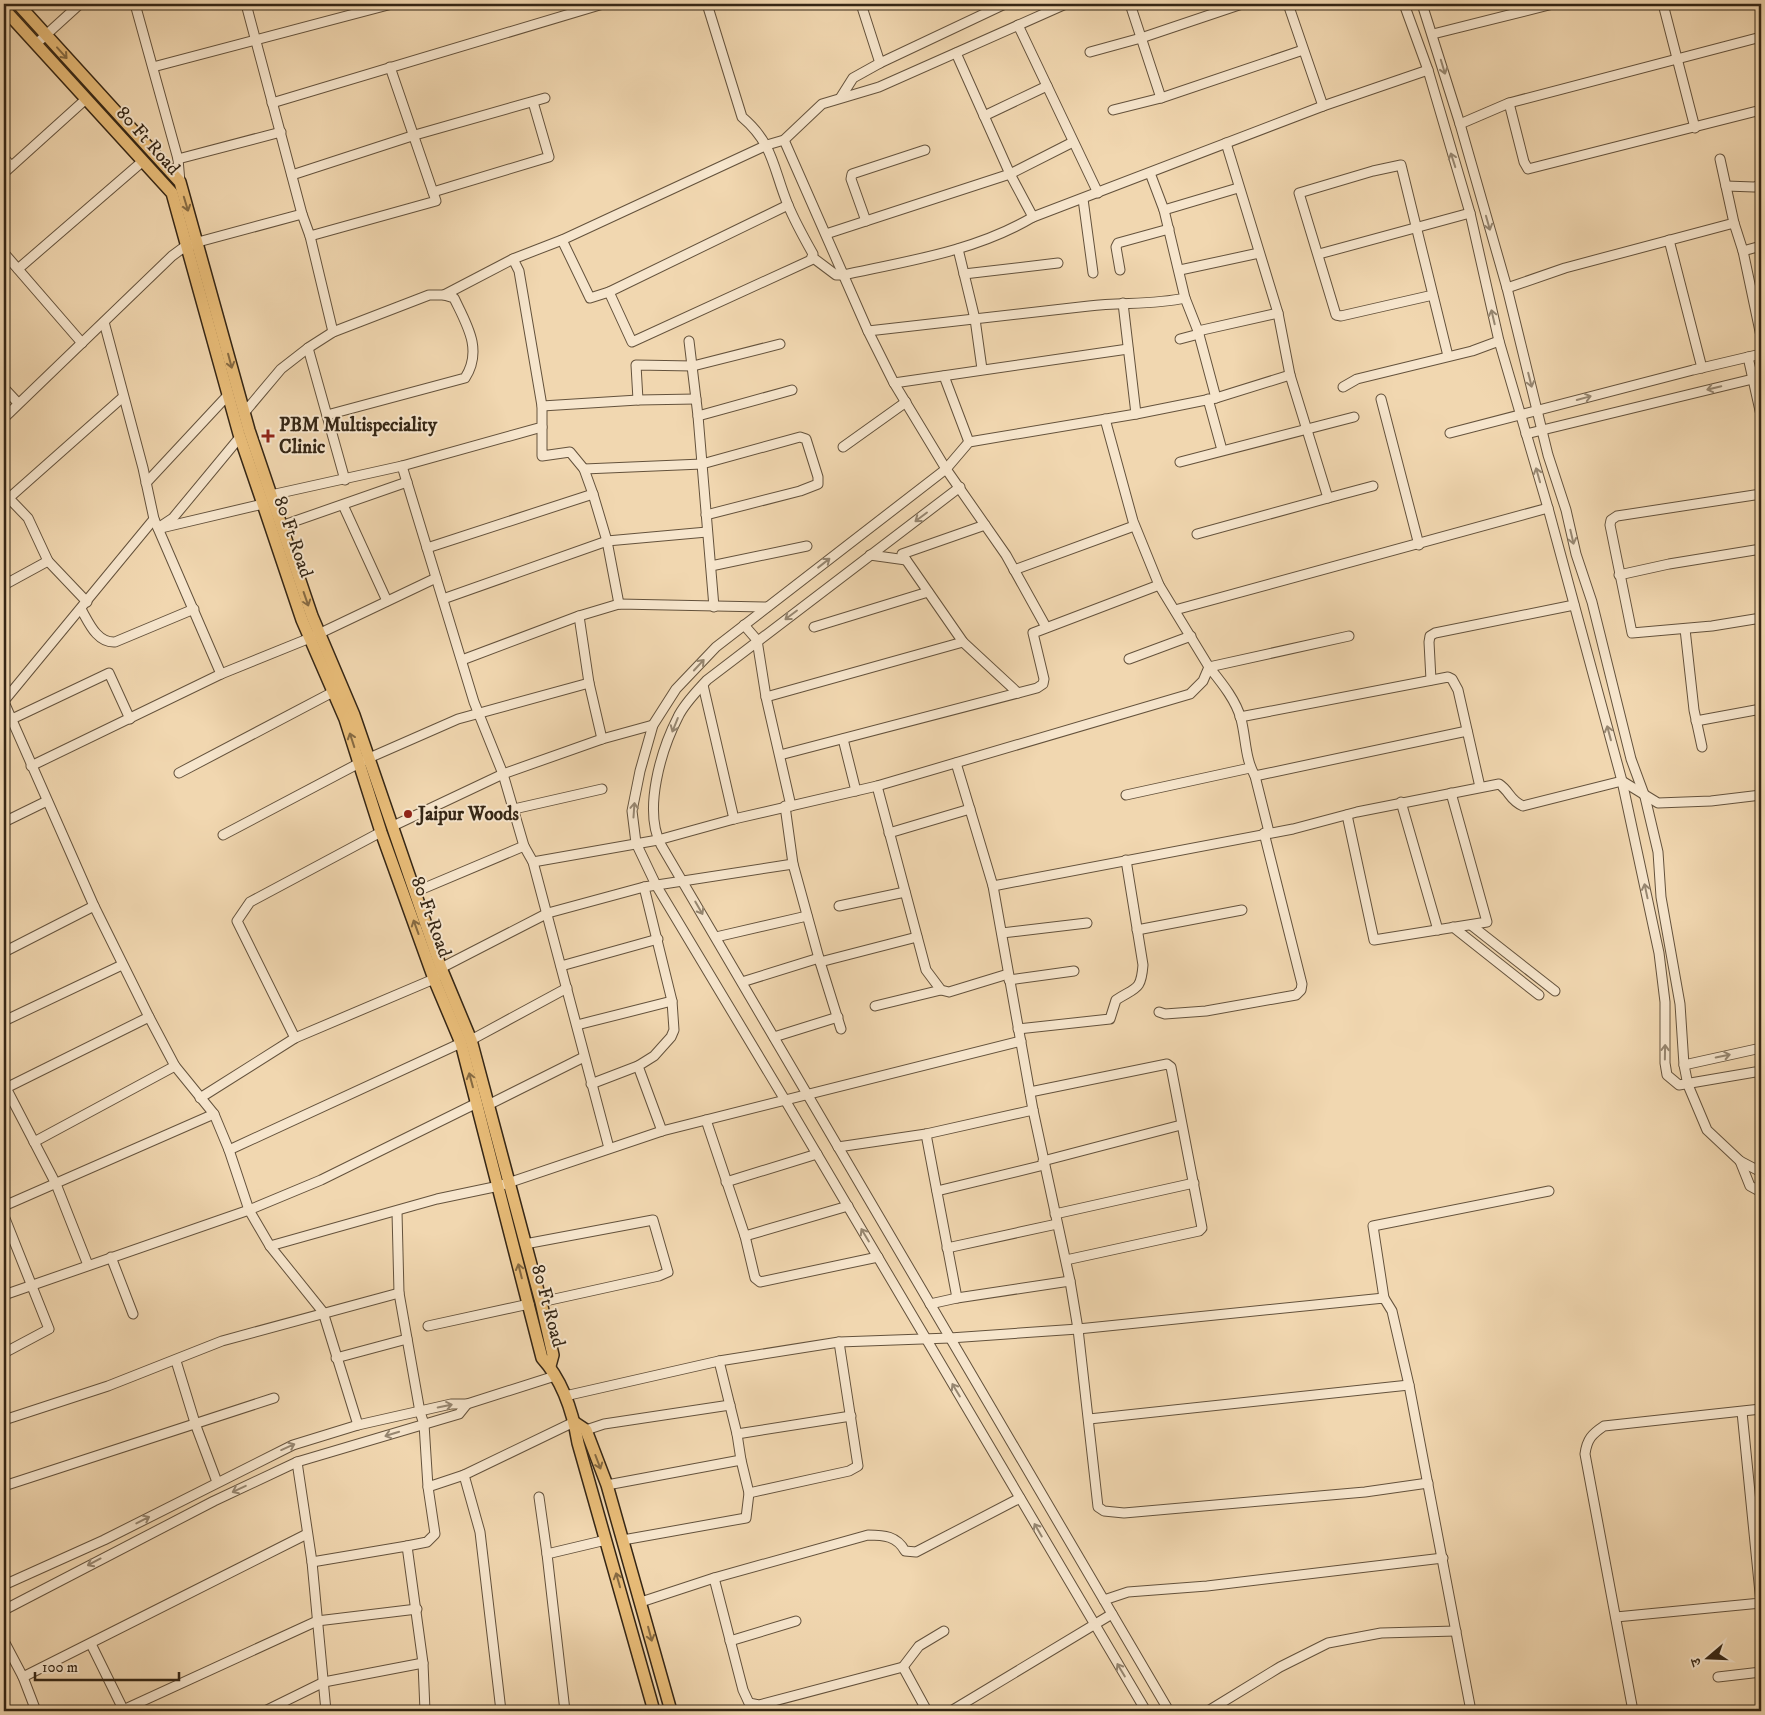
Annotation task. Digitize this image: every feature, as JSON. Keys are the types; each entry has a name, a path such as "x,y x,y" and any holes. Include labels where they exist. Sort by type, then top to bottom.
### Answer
{"main road":[{"name":"80 Ft Road","path":"18,4 180,182 192,244 228,395 240,437 267,500 333,692 393,826 466,1042 504,1184 542,1358 552,1371"},
{"name":"80 Ft Road","path":"4,8 172,193 192,244 244,412 267,500 282,526 314,635 354,715 381,832 434,979 466,1042"},
{"name":"80 Ft Road","path":"504,1184 525,1244 541,1302 553,1355 552,1371"},
{"path":"552,1371 565,1396 574,1422 654,1711"},
{"path":"574,1422 586,1430 607,1485 642,1602 671,1711"}],"street":[{"path":"36,44 80,4"},
{"path":"135,4 178,159 180,182"},
{"path":"246,4 302,214 310,236 333,332"},
{"path":"153,67 392,4"},
{"path":"272,103 603,4"},
{"path":"608,292 632,342 810,260 812,257 813,254 788,205 767,145 757,129 742,117 706,4"},
{"path":"861,4 880,64"},
{"path":"841,97 853,78 1005,4"},
{"path":"444,295 513,259 562,240 767,145 784,140 822,104 879,87 1066,4"},
{"path":"1130,4 1161,98"},
{"path":"1090,52 1141,38 1242,4"},
{"path":"1288,4 1323,106"},
{"path":"1404,4 1428,70 1470,213 1499,341 1548,508 1622,781 1659,953 1666,1002 1665,1063 1667,1075 1679,1085 1688,1085 1761,1071"},
{"path":"1422,4 1460,124 1506,288 1576,554 1592,602 1631,759 1645,797 1658,852 1661,897 1679,996 1684,1065 1688,1085 1707,1130 1740,1161 1761,1172"},
{"path":"1433,34 1553,4"},
{"path":"1664,4 1695,128"},
{"path":"1018,26 1098,193"},
{"path":"1460,124 1509,103 1677,57 1761,37"},
{"path":"1113,110 1161,98 1303,50"},
{"path":"956,53 1010,174 1033,217"},
{"path":"310,236 436,201 416,135 390,67"},
{"path":"812,257 836,275 843,275 958,249 1014,228 1033,217 1323,106 1428,70"},
{"path":"984,116 1046,86"},
{"path":"292,176 416,135 545,98"},
{"path":"4,173 86,99"},
{"path":"433,192 549,157 533,102"},
{"path":"1509,103 1524,162 1528,169 1761,110"},
{"path":"178,159 281,132"},
{"path":"784,140 868,331 894,383 946,469 960,487 1014,570 1046,627"},
{"path":"826,234 1010,174 1073,142"},
{"path":"1226,143 1238,188 1278,313 1290,375 1328,498"},
{"path":"866,221 850,179 852,174 925,150"},
{"path":"4,158 11,166"},
{"path":"1720,159 1734,223 1743,251 1761,336"},
{"path":"18,269 143,161"},
{"path":"1433,295 1341,316 1336,315 1300,193 1372,171 1402,165 1448,356"},
{"path":"1150,173 1164,210 1180,270 1184,298 1198,332 1222,450"},
{"path":"1726,186 1754,188 1761,185"},
{"path":"1164,210 1238,188"},
{"path":"1083,199 1093,273"},
{"path":"562,240 590,298 608,292 788,205"},
{"path":"1319,254 1418,229 1470,213"},
{"path":"4,418 172,256 192,244 302,214"},
{"path":"1506,288 1565,268 1734,223"},
{"path":"1120,270 1116,247 1118,243 1169,229"},
{"path":"1668,240 1702,368"},
{"path":"1743,251 1761,246"},
{"path":"958,249 975,320 982,369"},
{"path":"4,253 82,343"},
{"path":"1180,270 1259,253"},
{"path":"513,259 519,271 542,406 542,456 570,452 584,469 607,540 619,604"},
{"path":"964,274 1058,263"},
{"path":"244,412 281,369 333,332 429,295 444,295 454,298 473,337 472,367 465,378 327,415"},
{"path":"868,331 1122,303 1163,302 1184,298"},
{"path":"1122,303 1136,414"},
{"path":"1180,339 1198,332 1278,313"},
{"path":"104,322 157,525 221,674"},
{"path":"689,341 698,416 714,607"},
{"path":"1343,387 1357,379 1499,341"},
{"path":"638,400 636,365 693,366 780,344"},
{"path":"308,348 345,480"},
{"path":"894,383 1128,349"},
{"path":"1450,433 1761,354"},
{"path":"1748,357 1757,378 1761,415"},
{"path":"1146,1711 786,1100 656,885 636,843 632,811 653,725 676,689 716,647 946,469 969,442 1136,414 1212,399 1290,375"},
{"path":"944,376 969,442"},
{"path":"1526,434 1757,378"},
{"path":"4,388 18,403"},
{"path":"698,416 792,390"},
{"path":"146,483 228,395"},
{"path":"123,397 6,496 28,518 48,561 84,606 97,635 108,643 115,642 194,609"},
{"path":"542,406 638,400 696,399"},
{"path":"1381,399 1419,545"},
{"path":"843,447 906,402"},
{"path":"1180,462 1354,417"},
{"path":"1105,419 1134,526 1159,585 1209,666 1225,686 1240,717 1302,984 1301,990 1296,994 1206,1011 1164,1014 1160,1012"},
{"path":"157,525 402,466 542,426"},
{"path":"240,437 173,518 157,525 84,606 4,701 94,906 148,1017 175,1066 214,1114 229,1150 248,1210 270,1246 323,1312 358,1425"},
{"path":"584,469 702,464 800,437 806,439 818,477 818,484 800,491 706,515"},
{"path":"402,466 479,713 503,774 524,846 533,862 609,1148"},
{"path":"282,526 407,482"},
{"path":"1197,534 1374,486"},
{"path":"960,487 757,640 703,685 678,716 660,762 654,802 658,840 1169,1711"},
{"path":"427,548 593,494"},
{"path":"1761,494 1617,516 1611,520 1610,526 1618,575 1632,633 1685,629 1761,618"},
{"path":"343,505 387,601"},
{"path":"1176,610 1419,545 1548,508"},
{"path":"985,525 902,554 963,642 1018,693"},
{"path":"1014,570 1134,526"},
{"path":"443,599 607,540 707,532"},
{"path":"711,566 807,546"},
{"path":"1618,575 1669,564 1761,549"},
{"path":"870,555 906,560"},
{"path":"4,585 48,561"},
{"path":"31,766 221,674 314,635 436,578"},
{"path":"780,755 1036,688 1043,684 1033,636 1036,631 1159,585"},
{"path":"814,627 928,592"},
{"path":"462,660 579,616 619,604 767,607"},
{"path":"1431,680 1428,642 1430,636 1435,633 1574,605"},
{"path":"579,616 589,683 602,739"},
{"path":"744,625 757,640 766,698 780,755 788,806 793,864 819,960 841,1029"},
{"path":"1685,629 1696,721 1702,747"},
{"path":"1129,659 1191,636"},
{"path":"1209,666 1349,636"},
{"path":"766,698 963,642"},
{"path":"533,862 658,840 734,818 877,786 1190,694 1203,681 1209,666"},
{"path":"12,719 109,673 130,719"},
{"path":"1240,717 1448,677 1452,679 1458,690 1480,787"},
{"path":"224,835 364,761 458,719 589,683"},
{"path":"703,685 734,818"},
{"path":"179,773 333,692"},
{"path":"1696,721 1761,709"},
{"path":"393,826 503,774 602,739 653,725"},
{"path":"1126,796 1467,730"},
{"path":"843,739 856,791"},
{"path":"956,763 993,886 1033,1110 1066,1260 1078,1329 1089,1418 1093,1477 1098,1507 1104,1511 1124,1513 1365,1492 1428,1483"},
{"path":"993,886 1293,829 1401,802 1499,784 1504,787 1513,802 1523,806 1622,781 1645,797 1658,803 1711,801 1761,795"},
{"path":"877,786 926,970 941,990"},
{"path":"514,809 602,789"},
{"path":"1347,815 1374,940 1487,922 1452,793"},
{"path":"4,822 47,801"},
{"path":"1401,802 1438,930"},
{"path":"889,833 970,809"},
{"path":"295,1038 237,921 250,902 381,832"},
{"path":"415,892 524,846"},
{"path":"1018,1029 1110,1019 1116,1000 1138,988 1142,980 1142,965 1126,860"},
{"path":"200,1098 295,1038 434,979 441,968 548,913 644,887 793,864"},
{"path":"591,1084 638,1066 654,1056 671,1037 674,1030 672,1001 644,887"},
{"path":"839,906 905,892"},
{"path":"4,952 94,906"},
{"path":"1137,930 1242,910"},
{"path":"716,937 807,916"},
{"path":"1002,933 1087,923"},
{"path":"1471,924 1555,992"},
{"path":"1453,927 1539,995"},
{"path":"742,982 819,960 917,937"},
{"path":"560,966 658,939"},
{"path":"4,1021 122,965"},
{"path":"875,1006 941,990 949,992 1009,977 1074,971"},
{"path":"229,1150 466,1042 567,988"},
{"path":"577,1025 672,1001"},
{"path":"88,1265 56,1184 5,1086 148,1017"},
{"path":"774,1037 838,1017"},
{"path":"270,1246 397,1212 437,1199 504,1184 662,1131 807,1093 1021,1041"},
{"path":"1684,1065 1761,1048"},
{"path":"4,1295 248,1210 321,1180 584,1056"},
{"path":"1030,1092 1169,1064 1194,1183 1202,1226 1201,1230 1066,1260"},
{"path":"34,1142 175,1066"},
{"path":"638,1066 662,1131"},
{"path":"838,1147 926,1134 1033,1110"},
{"path":"4,1206 182,1126 214,1114"},
{"path":"706,1120 745,1236 755,1278 760,1282 878,1257"},
{"path":"936,1191 1181,1125"},
{"path":"926,1134 957,1298"},
{"path":"726,1182 818,1154"},
{"path":"1740,1161 1750,1186 1761,1192"},
{"path":"1055,1214 1194,1183"},
{"path":"1471,1711 1409,1385 1392,1311 1384,1298 1373,1226 1549,1191"},
{"path":"745,1236 848,1206"},
{"path":"312,1562 427,1542 434,1534 428,1487 424,1424 420,1412 400,1292 397,1212"},
{"path":"4,1216 49,1329 4,1353"},
{"path":"525,1244 653,1220 665,1256 668,1272 659,1276 541,1302"},
{"path":"947,1248 1057,1224"},
{"path":"111,1257 133,1314"},
{"path":"930,1304 957,1298 1070,1281"},
{"path":"4,1420 108,1386 176,1361 222,1341 400,1292"},
{"path":"565,1396 719,1361 839,1342 925,1337 950,1338 1078,1329 1384,1298"},
{"path":"428,1326 529,1304"},
{"path":"336,1358 408,1339"},
{"path":"749,1493 849,1472 858,1466 839,1342"},
{"path":"176,1361 196,1426 217,1482"},
{"path":"623,1540 746,1518 749,1493 719,1361"},
{"path":"4,1585 104,1540 293,1445 358,1425 451,1404 467,1404 552,1371"},
{"path":"1089,1418 1409,1385"},
{"path":"4,1486 196,1426 274,1398"},
{"path":"4,1610 214,1501 297,1462 459,1414 467,1404"},
{"path":"586,1430 604,1424 730,1405"},
{"path":"1633,1711 1585,1454 1591,1434 1604,1426 1761,1409"},
{"path":"1616,1617 1663,1611 1761,1604 1742,1412"},
{"path":"737,1434 851,1416"},
{"path":"428,1487 464,1475 574,1422"},
{"path":"607,1485 740,1460"},
{"path":"297,1462 312,1562 326,1711"},
{"path":"464,1475 480,1532 501,1711"},
{"path":"539,1497 548,1554 565,1711"},
{"path":"642,1602 714,1578 868,1535 891,1537 901,1544 905,1551 916,1552 1020,1498"},
{"path":"23,1677 307,1534"},
{"path":"548,1554 606,1540"},
{"path":"407,1546 423,1663 425,1711"},
{"path":"1104,1600 1128,1592 1207,1586 1442,1558"},
{"path":"714,1578 743,1690 749,1703 755,1704 903,1667 919,1646 944,1631"},
{"path":"91,1644 123,1710 317,1621 417,1609"},
{"path":"951,1711 1112,1614"},
{"path":"730,1640 796,1621"},
{"path":"1208,1711 1280,1667 1328,1642 1381,1634 1456,1631"},
{"path":"4,1641 23,1677 36,1711"},
{"path":"265,1711 324,1682 423,1663"},
{"path":"903,1667 927,1711"},
{"path":"1718,1677 1761,1672"},
{"path":"746,1711 755,1704"},
{"path":"4,1705 7,1711"}],"place":[{"name":"PBM Multispeciality Clinic","path":"268,436"},
{"name":"Jaipur Woods","path":"408,814"}]}
